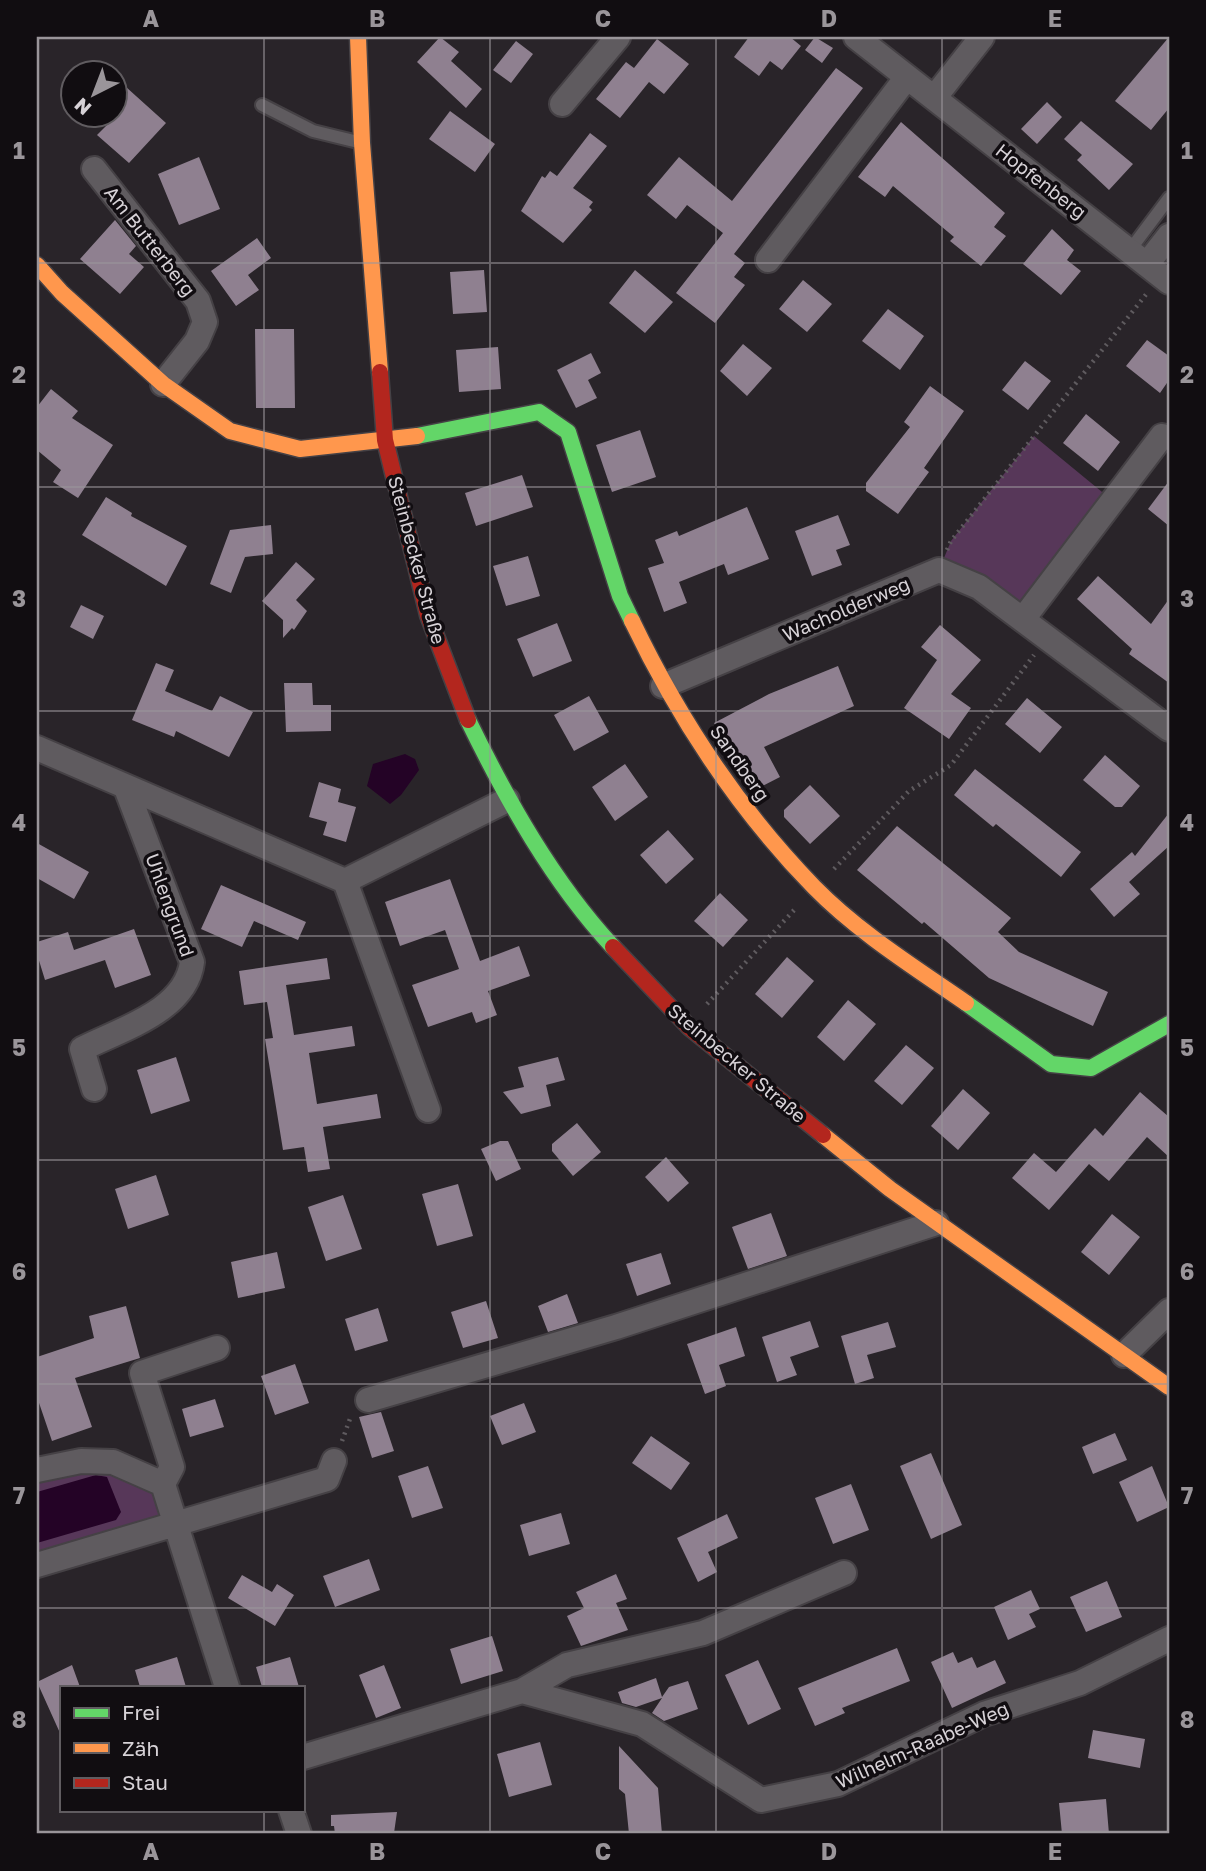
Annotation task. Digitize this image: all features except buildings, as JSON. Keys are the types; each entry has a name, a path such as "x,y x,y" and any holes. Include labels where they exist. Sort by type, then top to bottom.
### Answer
{"street":[{"name":"Steinbecker Straße","path":"358,37 362,143 385,440 428,615 463,710 507,800 588,920 689,1027 936,1223 1169,1387"},
{"path":"562,104 618,37"},
{"name":"Hopfenberg","path":"856,37 1152,268"},
{"path":"934,98 982,37"},
{"path":"768,260 907,77"},
{"name":"Am Butterberg","path":"94,169 198,301 205,322 198,341 163,384"},
{"path":"1152,268 1169,236"},
{"path":"37,265 62,293 163,384 230,431 300,449 385,440"},
{"name":"Sandberg","path":"385,440 539,412 568,432 620,596 663,686 735,797 816,888 871,936 1051,1064 1091,1068 1169,1024"},
{"path":"1023,619 1163,436"},
{"path":"939,570 979,587 1169,729"},
{"name":"Wacholderweg","path":"663,686 939,570"},
{"path":"37,748 345,881 428,1110"},
{"name":"Uhlengrund","path":"94,1089 82,1049 168,1005 183,990 190,977 192,962 126,788"},
{"path":"345,881 507,800"},
{"path":"368,1400 626,1323 936,1223"},
{"path":"1124,1354 1169,1311"},
{"path":"216,1348 142,1373 172,1467 163,1484 227,1686"},
{"path":"37,1470 81,1461 113,1462 163,1484"},
{"path":"37,1565 327,1479 334,1461"},
{"path":"304,1757 522,1690 567,1665 703,1633 844,1573"},
{"name":"Wilhelm-Raabe-Weg","path":"522,1690 642,1724 761,1800 838,1784 984,1714 1080,1683 1169,1639"},
{"path":"292,1812 299,1834"}],"lane":[{"path":"262,105 313,131 362,143"},
{"path":"1152,268 1169,198"}],"path":[{"path":"939,570 951,541 1152,268"},
{"path":"689,1027 909,791 951,765 1048,637"},
{"path":"334,1461 356,1404 368,1400"}],"shaded area":[{"path":"1034,436 1113,501 1023,619 939,570 951,541"},
{"path":"405,754 415,759 419,770 401,795 390,804 367,786 373,764"},
{"path":"81,1461 163,1484 177,1525 37,1565 37,1470"},
{"path":"96,1475 107,1477 121,1512 116,1520 37,1543 37,1492"}],"traffic: fast":[{"path":"417,436 539,412 568,432 620,596 632,621"},
{"path":"468,720 532,839 570,895 613,947"},
{"path":"966,1003 1051,1064 1091,1068 1169,1024"}],"traffic: slow":[{"path":"358,37 362,143 380,372"},
{"path":"37,265 62,293 163,384 230,431 300,449 417,436"},
{"path":"632,621 670,693 712,762 786,857 849,919 966,1003"},
{"path":"823,1135 890,1189 1169,1387"}],"traffic: jam":[{"path":"380,372 385,440 428,615 468,720"},
{"path":"613,947 689,1027 823,1135"}]}
